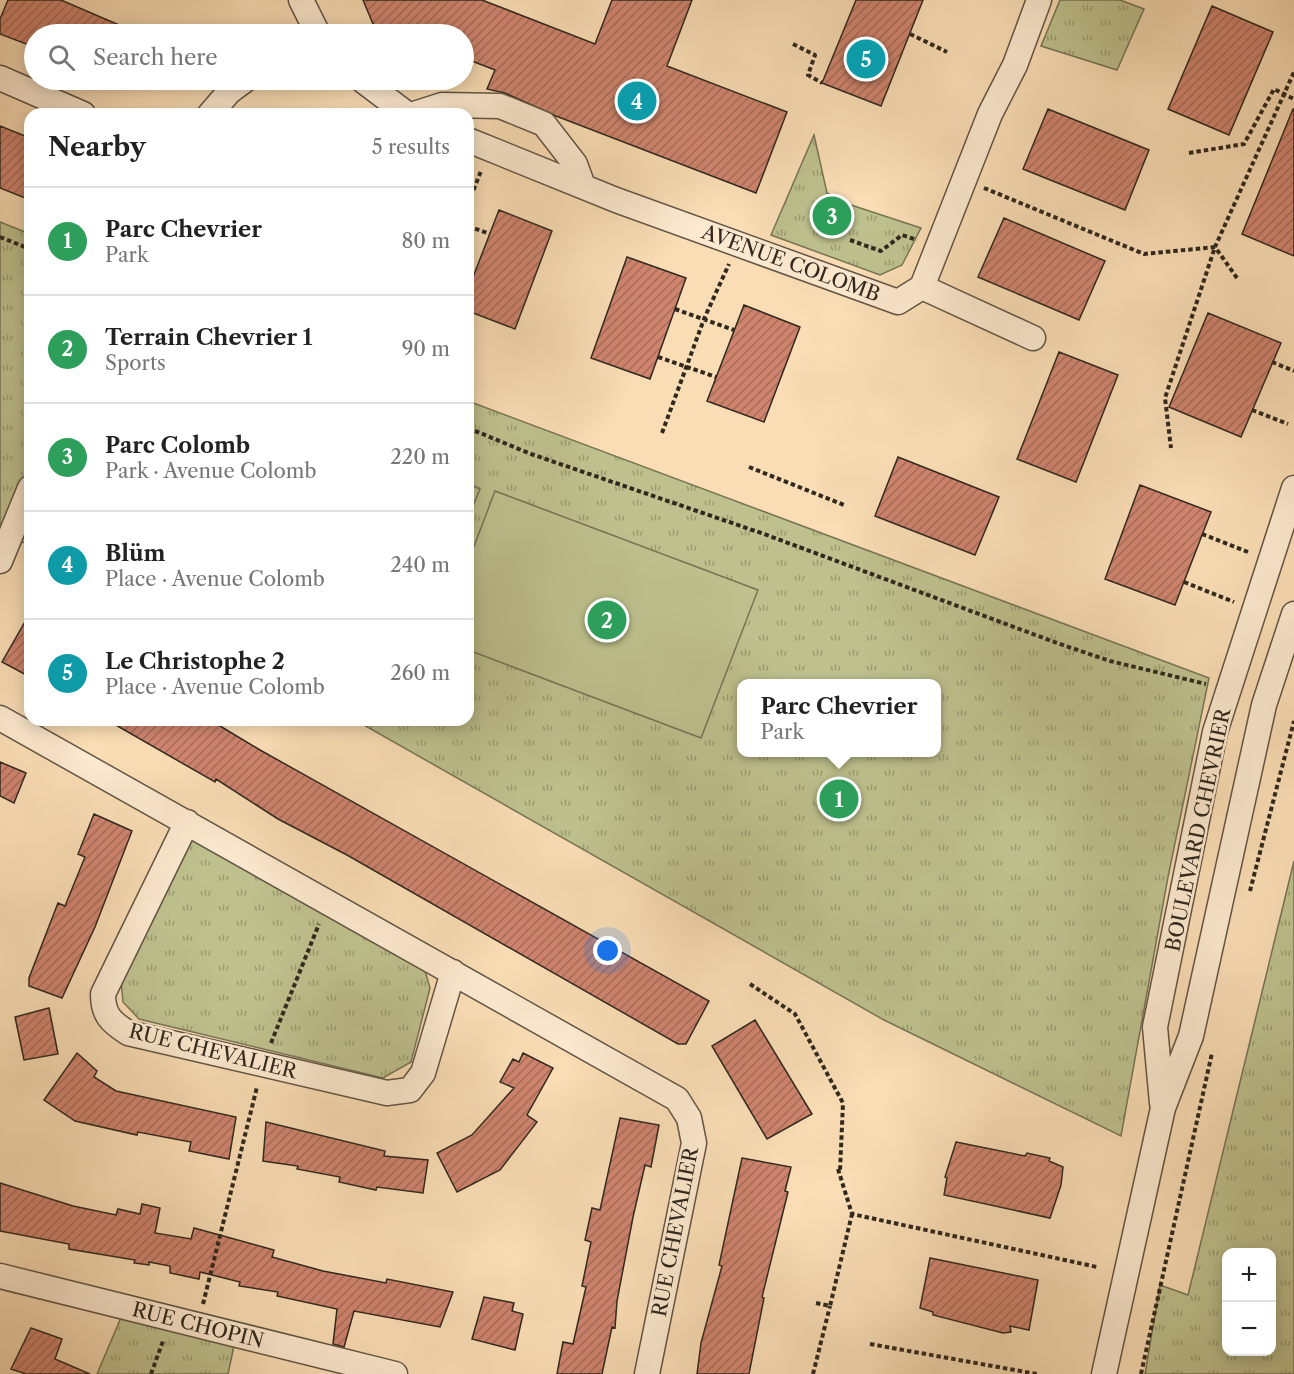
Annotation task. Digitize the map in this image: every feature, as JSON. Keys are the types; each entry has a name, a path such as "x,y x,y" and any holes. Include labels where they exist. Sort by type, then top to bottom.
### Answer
{"street":[{"path":"301,0 309,24"},
{"path":"1033,339 922,287 990,114 1015,65 1039,0"},
{"path":"0,78 24,88"},
{"path":"28,90 69,108"},
{"path":"215,108 232,90"},
{"path":"375,90 399,108"},
{"path":"433,108 442,105 500,106 544,124 575,164 583,186"},
{"name":"AVENUE COLOMB","path":"479,144 583,186 898,302 922,287"},
{"name":"BOULEVARD CHEVRIER","path":"1162,1108 1155,1027 1215,732 1294,488"},
{"path":"0,561 24,503"},
{"name":"BOULEVARD CHEVRIER","path":"1104,1374 1162,1108 1191,1036 1264,705 1294,614"},
{"path":"1243,645 1280,659"},
{"name":"RUE CHEVALIER","path":"0,718 677,1099 689,1118 694,1143 647,1374"},
{"name":"RUE CHEVALIER","path":"187,822 103,994 103,1007 110,1022 128,1033 387,1093 410,1090 423,1073 453,972"},
{"name":"RUE CHOPIN","path":"0,1276 381,1372"}],"path":[{"path":"910,34 947,52"},
{"path":"793,44 815,56 808,75 822,83"},
{"path":"1171,448 1165,398 1215,247 1294,72"},
{"path":"1189,153 1244,144 1274,89 1294,99"},
{"path":"474,171 479,144"},
{"path":"964,179 1144,254 1215,247"},
{"path":"474,228 490,234"},
{"path":"850,240 881,251 902,235 938,247"},
{"path":"0,237 24,247"},
{"path":"662,433 704,319 739,243"},
{"path":"1215,247 1237,278"},
{"path":"675,309 734,330"},
{"path":"658,357 716,377"},
{"path":"1272,362 1294,371"},
{"path":"1252,410 1288,424"},
{"path":"474,430 531,454 764,534 1057,643 1110,661 1214,686"},
{"path":"749,467 844,505"},
{"path":"1202,534 1252,553"},
{"path":"1184,582 1237,603"},
{"path":"197,1325 263,1064 328,901"},
{"path":"750,984 795,1014 843,1103 839,1172 852,1214 813,1374"},
{"path":"852,1214 1097,1267"},
{"path":"816,1303 830,1306"},
{"path":"151,1374 161,1350 168,1317"},
{"path":"870,1344 1037,1374"}],"green space":[{"path":"1060,0 1120,0 1144,9 1117,70 1041,46"},
{"path":"814,135 827,193 848,204 921,228 902,265 880,275 771,235"},
{"path":"0,222 24,232 24,543 0,534"},
{"path":"474,403 1209,678 1168,877 1121,1136 884,1020 366,726 474,726"},
{"path":"474,486 480,489 474,504"},
{"path":"495,491 758,590 701,738 474,652 474,546"},
{"path":"190,830 424,967 430,988 411,1062 383,1078 139,1019 123,1002 121,981"},
{"path":"1294,861 1294,1374 1145,1374 1160,1285 1188,1295"},
{"path":"123,1313 235,1341 228,1374 97,1374"}],"building":[{"path":"8,0 61,0 117,24 24,24 24,43 0,34 0,19"},
{"path":"363,0 482,0 595,44 612,0 692,0 667,66 787,112 756,193 556,116 505,93 487,89 495,70 474,62 474,24 373,24"},
{"path":"856,0 923,0 881,106 822,83"},
{"path":"1212,6 1273,32 1229,135 1168,109"},
{"path":"1048,109 1149,150 1125,210 1023,169"},
{"path":"1294,109 1294,256 1242,234"},
{"path":"0,126 24,136 24,198 0,188"},
{"path":"499,210 552,231 515,329 474,313 474,275"},
{"path":"1004,218 1105,261 1079,320 978,277"},
{"path":"627,257 686,278 650,379 591,358"},
{"path":"744,305 800,327 764,422 707,401"},
{"path":"1208,313 1281,343 1241,437 1169,407"},
{"path":"1059,352 1118,375 1076,482 1017,459"},
{"path":"898,457 999,497 975,555 875,516"},
{"path":"1140,485 1211,512 1175,605 1105,579"},
{"path":"24,624 24,674 2,662"},
{"path":"117,726 220,726 709,1001 686,1044 678,1044 347,855 278,819 216,779 215,782"},
{"path":"0,762 26,773 14,803 0,796"},
{"path":"94,814 132,831 95,927 62,998 29,986 29,978 58,903 65,906 85,857 78,854"},
{"path":"49,1008 58,1054 24,1060 15,1017"},
{"path":"755,1020 812,1114 767,1139 712,1046"},
{"path":"77,1053 97,1071 94,1077 116,1091 236,1117 229,1159 189,1151 191,1142 138,1132 137,1135 75,1121 44,1100"},
{"path":"523,1053 553,1068 527,1115 537,1122 500,1170 457,1192 437,1153 472,1135 514,1088 500,1082 513,1059 519,1062"},
{"path":"620,1118 659,1125 651,1167 645,1165 633,1217 617,1301 615,1328 612,1327 602,1374 557,1374 563,1342 573,1344 586,1287 582,1286 591,1242 585,1240 592,1208 600,1210"},
{"path":"266,1122 385,1151 384,1156 428,1160 423,1193 377,1187 376,1190 339,1182 340,1177 297,1169 298,1166 263,1161"},
{"path":"956,1142 1025,1156 1027,1153 1050,1158 1049,1161 1063,1167 1061,1185 1050,1218 944,1195 947,1178 945,1177"},
{"path":"742,1158 791,1167 785,1191 788,1192 762,1297 764,1298 749,1374 697,1374 701,1343 722,1266 719,1265"},
{"path":"0,1183 73,1206 116,1215 118,1209 140,1214 142,1204 160,1208 155,1233 191,1239 194,1228 274,1250 272,1257 323,1271 386,1283 387,1279 453,1292 440,1327 354,1311 344,1347 333,1344 337,1309 277,1296 278,1292 239,1286 240,1282 200,1272 199,1279 170,1273 170,1266 149,1262 149,1265 134,1263 135,1260 69,1249 69,1244 0,1231"},
{"path":"930,1258 1038,1280 1029,1330 1010,1326 1011,1332 1003,1333 933,1315 933,1312 920,1308"},
{"path":"484,1297 514,1303 512,1311 523,1314 515,1350 472,1339"},
{"path":"31,1328 62,1339 55,1359 90,1374 26,1374 11,1369"}],"place":[{"name":"Le Christophe 2","path":"866,59"},
{"name":"Blüm","path":"637,101"},
{"name":"Parc Colomb","path":"832,216"},
{"name":"Terrain Chevrier 1","path":"607,620"},
{"name":"Parc Chevrier","path":"839,799"}]}
